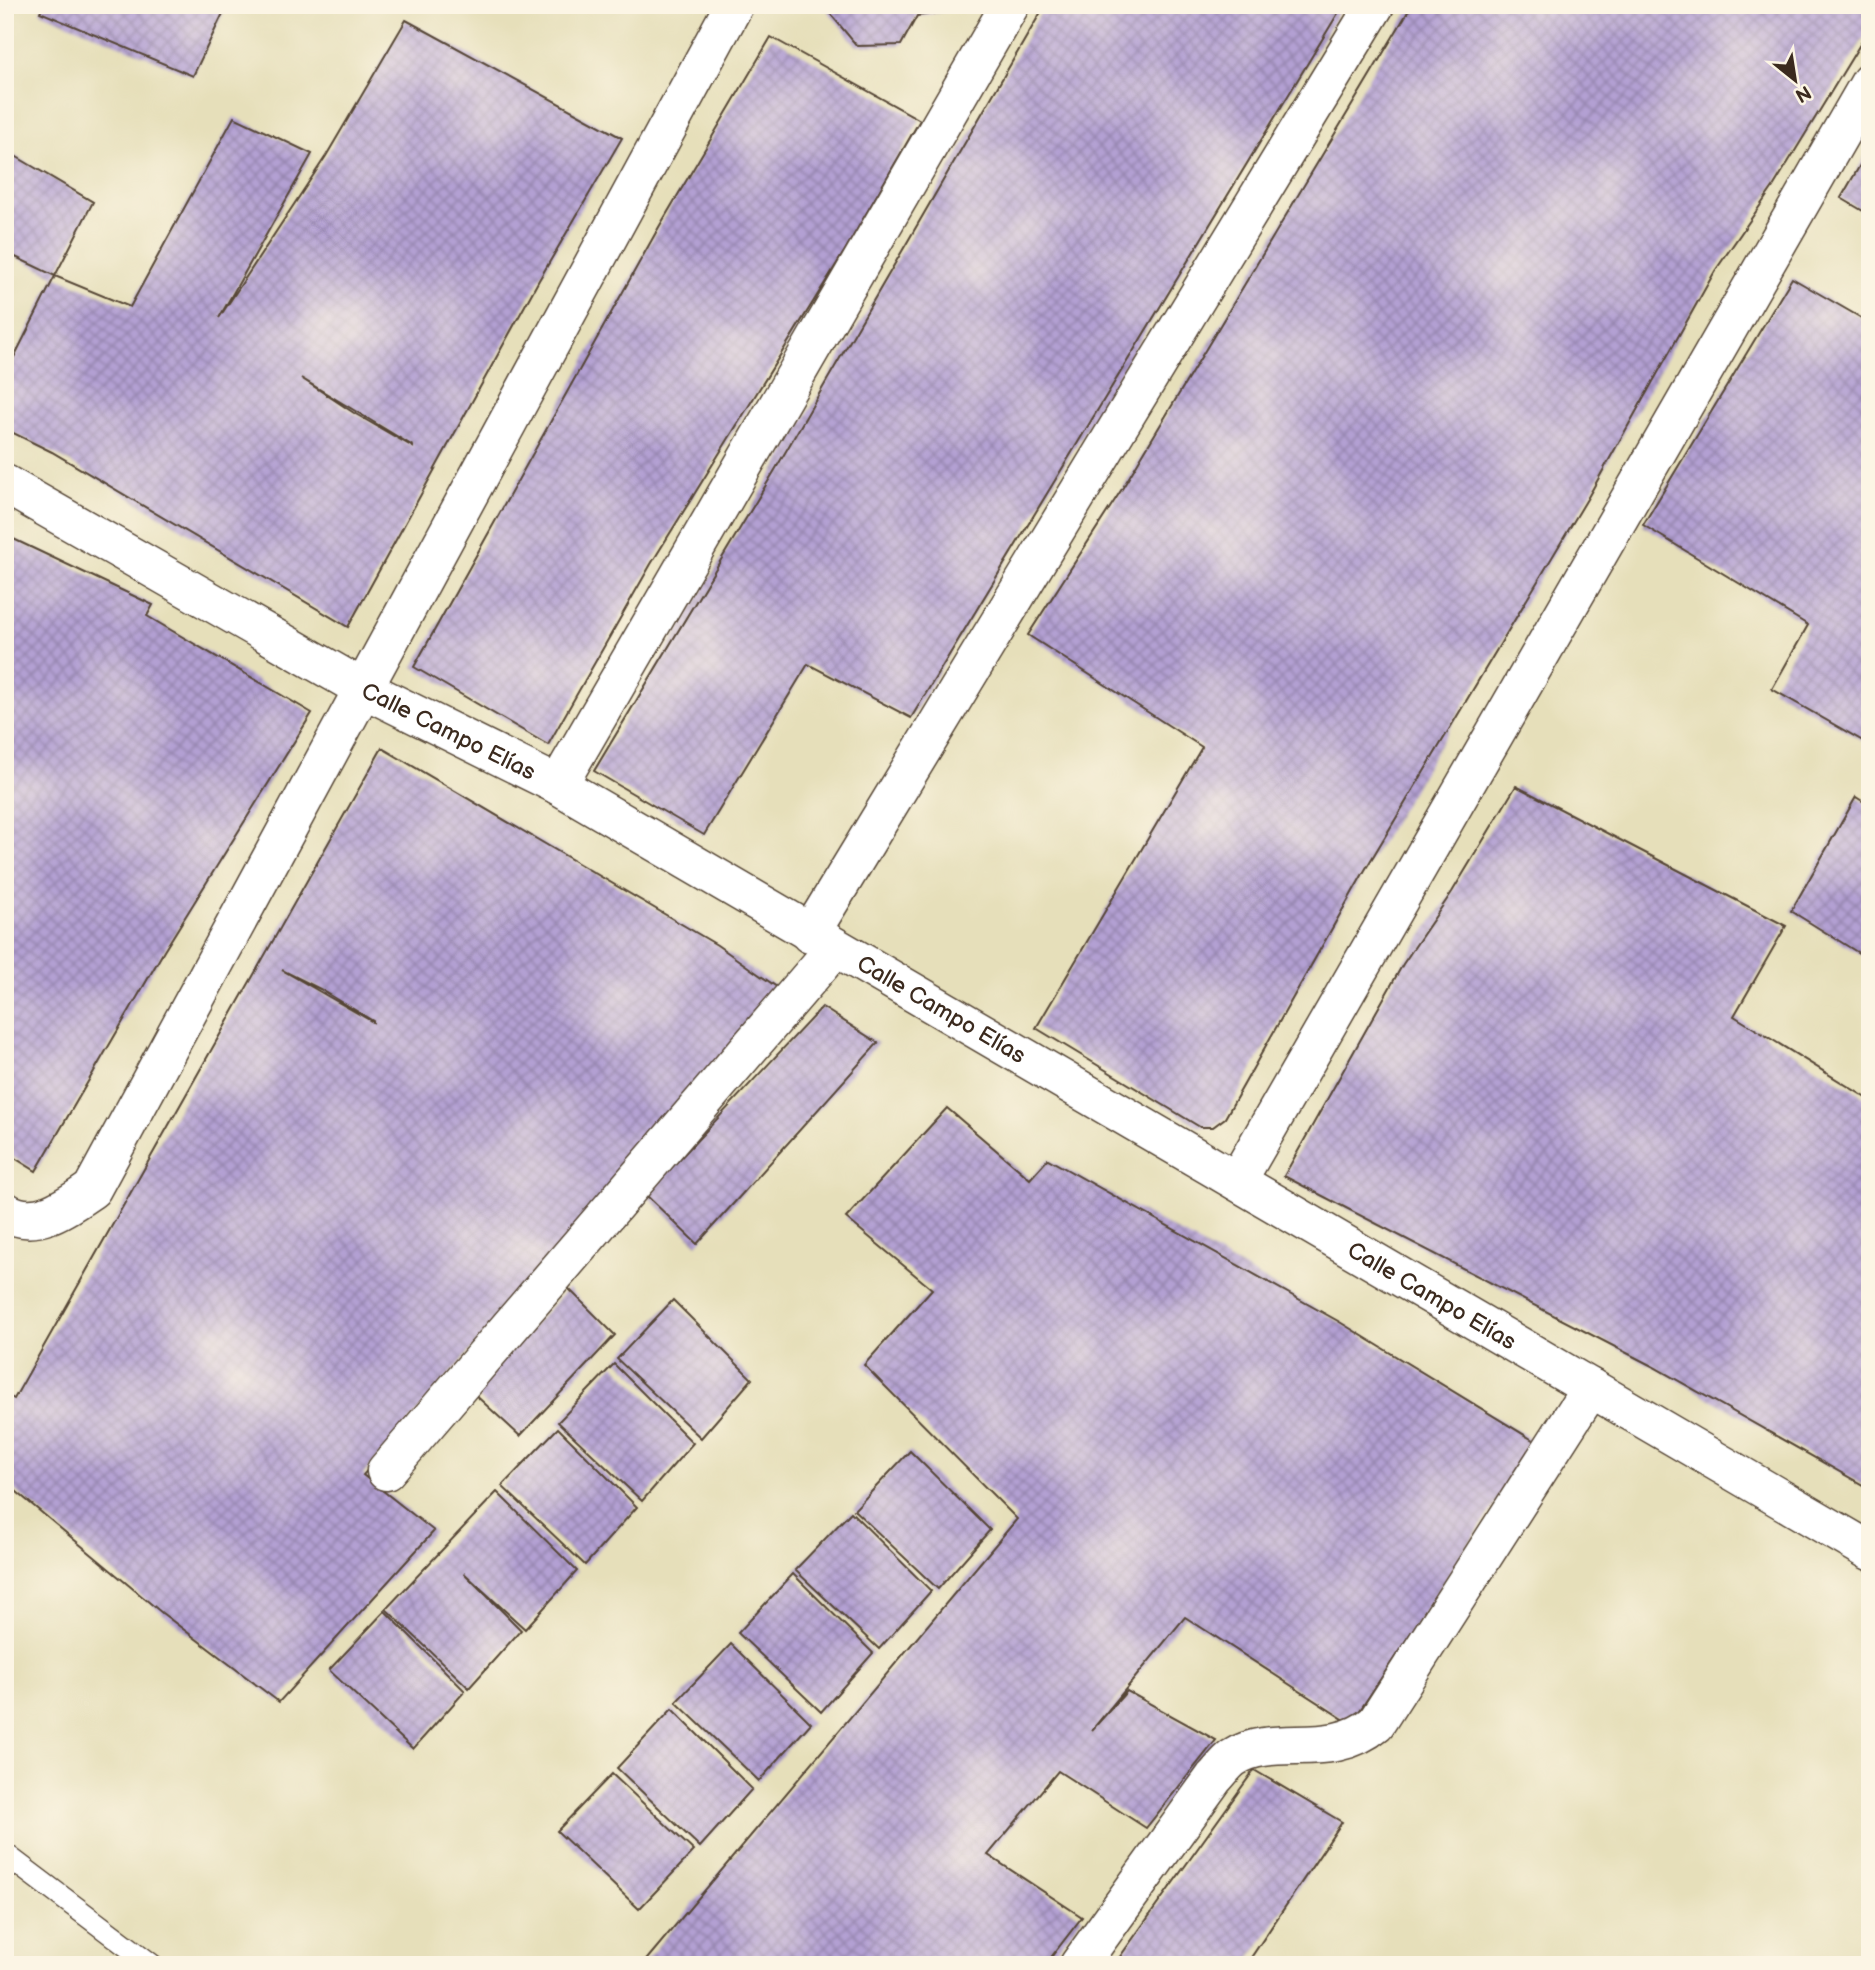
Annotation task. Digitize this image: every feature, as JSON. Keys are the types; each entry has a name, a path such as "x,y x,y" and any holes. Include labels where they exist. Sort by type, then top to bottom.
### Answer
{"street":[{"path":"5,1211 16,1219 54,1215 92,1189 734,5"},
{"path":"558,785 1010,5"},
{"path":"386,1471 823,941 1375,5"},
{"path":"1237,1181 1870,82"},
{"name":"Calle Campo Elías","path":"5,484 362,688 558,785 1870,1551"},
{"path":"1079,1965 1214,1778 1232,1758 1255,1749 1329,1745 1361,1736 1376,1723 1591,1388"}],"lane":[{"path":"5,1854 152,1965"}],"building":[{"path":"43,5 227,5 193,76 40,12"},
{"path":"823,5 963,5 961,9 917,16 901,45 857,46"},
{"path":"1045,5 1343,5 911,718 808,664 704,835 594,771 775,470"},
{"path":"1412,5 1862,5 1867,11 1870,28 1773,187 1715,271 1587,499 1365,870 1225,1118 1213,1127 1200,1127 1036,1028 1202,747 1028,635 1122,489"},
{"path":"406,20 622,138 539,280 348,627 52,452 5,429 5,375 55,276 130,307 234,117 312,154 219,318 326,156","holes":["301,378 413,446 354,413"]},
{"path":"771,37 920,120 844,252 651,564 548,745 414,667 659,227"},
{"path":"1870,148 1870,215 1841,198"},
{"path":"5,150 93,202 55,276 5,252"},
{"path":"1792,278 1870,323 1870,745 1772,689 1808,625 1643,525"},
{"path":"5,535 153,605 147,616 312,713 164,951 36,1171 5,1152"},
{"path":"382,748 717,945 781,990 363,1475 434,1531 279,1702 162,1613 5,1482 5,1394 14,1399","holes":["282,970 373,1021 373,1022"]},
{"path":"1516,786 1786,926 1734,1016 1870,1100 1870,1489 1654,1367 1284,1176 1403,964 1452,892"},
{"path":"1856,797 1870,806 1870,960 1791,911"},
{"path":"822,1007 878,1043 697,1244 646,1195"},
{"path":"947,1108 1030,1179 1048,1159 1338,1321 1536,1442 1351,1724 1185,1617 1092,1730 1127,1691 1216,1740 1146,1828 1058,1771 988,1855 1082,1917 1045,1965 642,1965 1017,1519 864,1365 932,1289 846,1218"},
{"path":"568,1288 615,1335 520,1436 472,1392"},
{"path":"673,1300 752,1379 701,1438 617,1359"},
{"path":"614,1364 693,1443 642,1501 558,1422"},
{"path":"558,1428 637,1507 585,1565 502,1486"},
{"path":"910,1451 990,1530 938,1589 854,1510"},
{"path":"497,1492 577,1571 525,1629 464,1573 521,1630 469,1688 386,1609"},
{"path":"851,1512 931,1591 879,1649 795,1570"},
{"path":"793,1574 873,1653 821,1712 738,1633"},
{"path":"385,1611 465,1691 413,1749 329,1670"},
{"path":"731,1644 811,1723 759,1781 676,1702"},
{"path":"672,1709 752,1789 700,1847 617,1768"},
{"path":"1254,1770 1342,1822 1246,1965 1114,1965"},
{"path":"612,1774 694,1851 639,1909 557,1831"}]}
